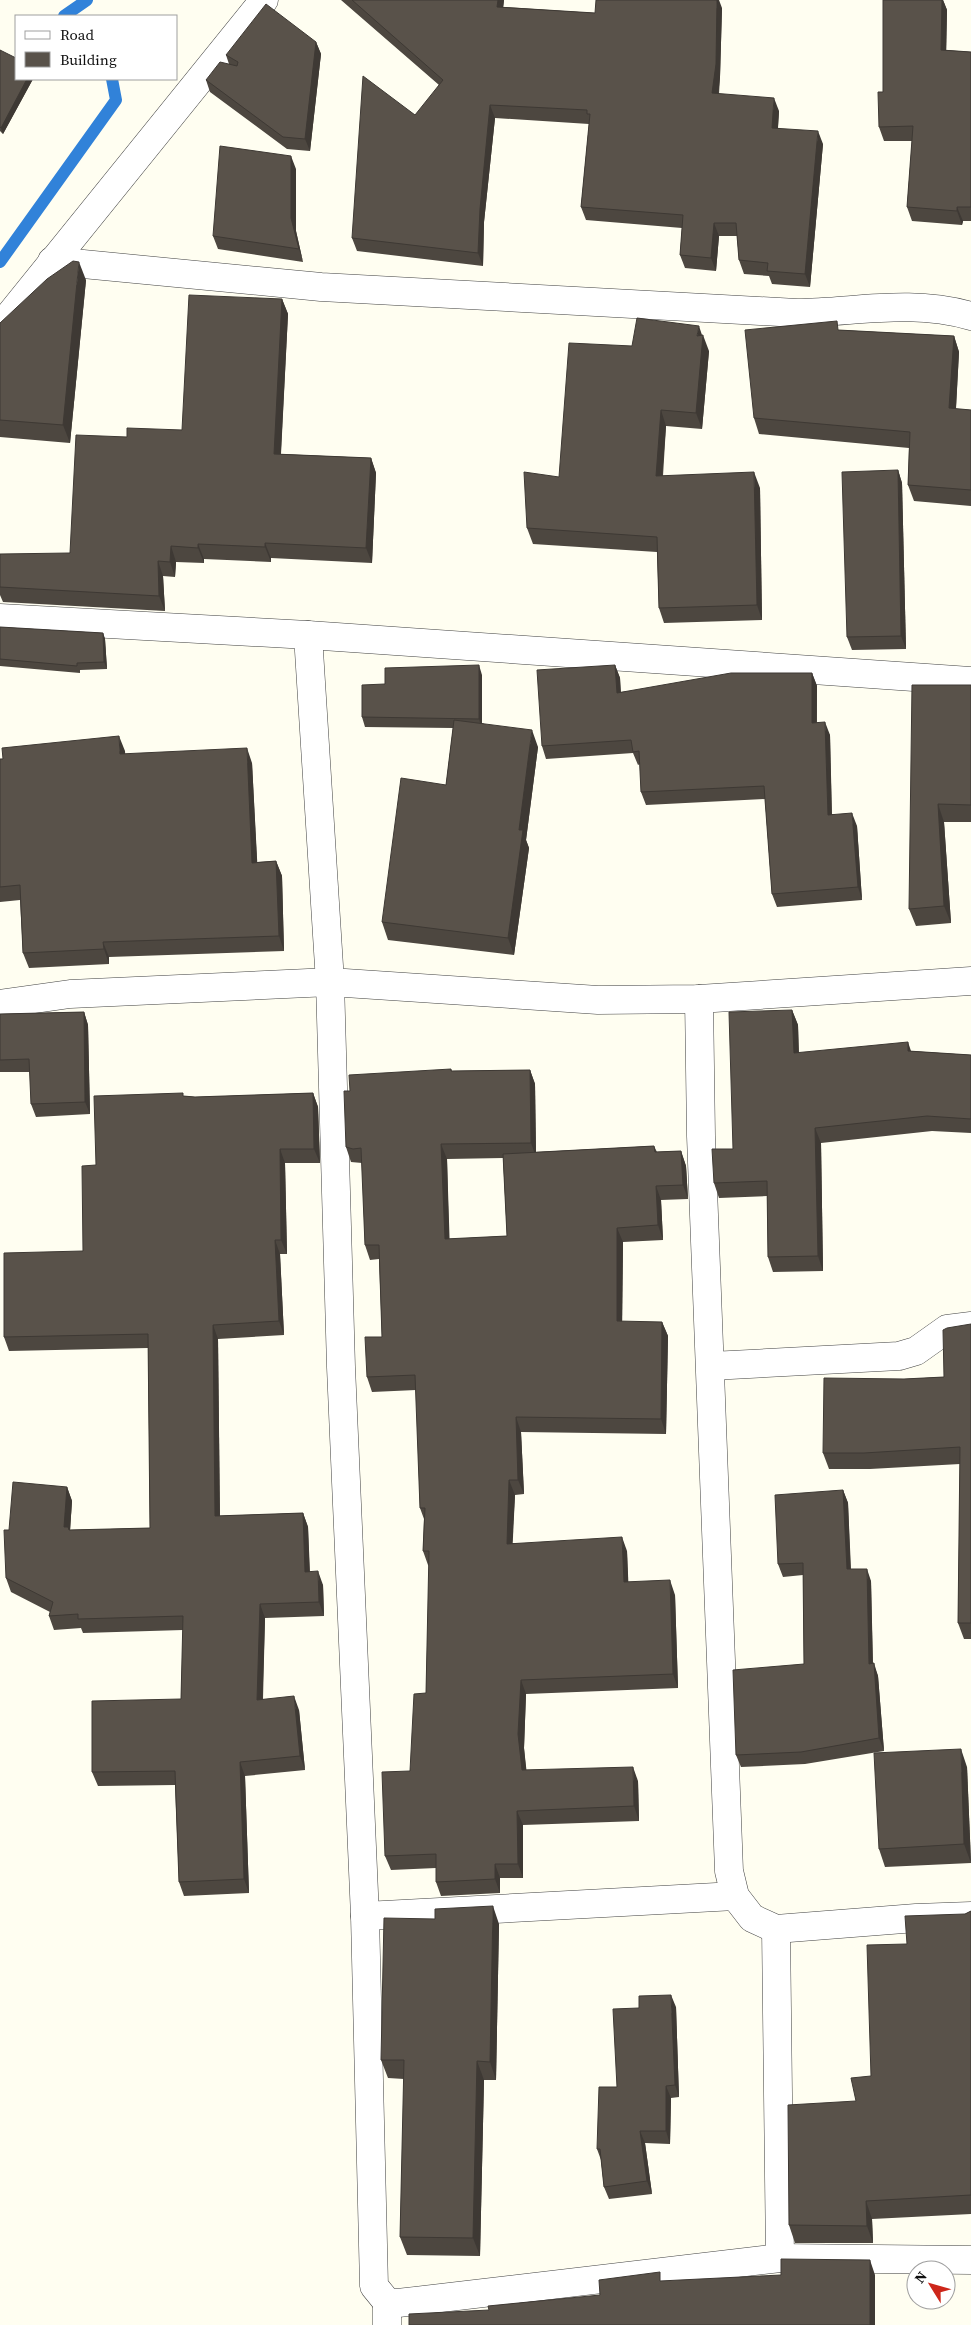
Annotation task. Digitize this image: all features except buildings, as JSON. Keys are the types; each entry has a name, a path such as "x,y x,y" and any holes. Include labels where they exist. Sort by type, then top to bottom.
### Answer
{"street":[{"path":"0,327 264,0"},
{"path":"52,261 331,288 797,313 840,312 878,306 923,306 971,316"},
{"path":"0,618 308,635 971,681"},
{"path":"308,635 330,982 341,1378 365,1916 374,2286 387,2314 780,2258 971,2260"},
{"path":"0,1004 70,994 330,982 598,1000 699,999 971,981"},
{"path":"699,999 701,1136 729,1871 735,1896 752,1918 776,1929 916,1918 971,1916"},
{"path":"711,1366 898,1356 916,1351 947,1329 971,1326"},
{"path":"365,1916 735,1896"},
{"path":"776,1929 780,2258"}],"waterway":[{"path":"65,15 87,0"},
{"path":"0,262 116,100 112,80"}]}
